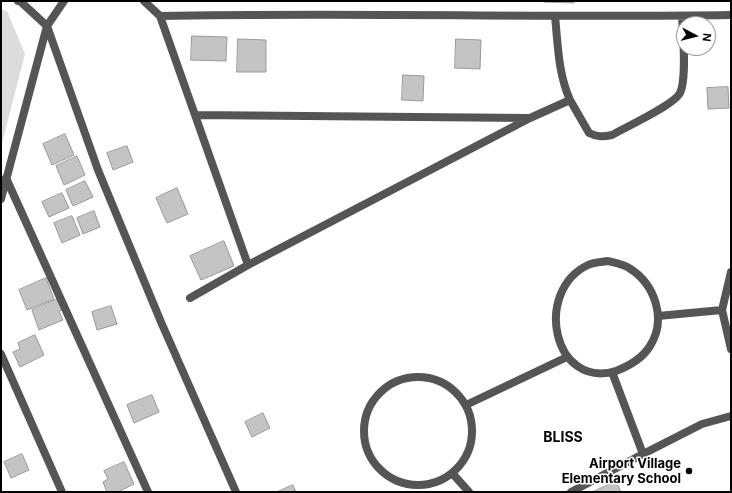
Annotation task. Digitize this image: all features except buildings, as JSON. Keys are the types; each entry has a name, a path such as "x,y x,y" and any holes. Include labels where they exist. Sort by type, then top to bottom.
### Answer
{"street":[{"path":"20,1 47,26 98,170 161,322 236,492"},
{"path":"1,199 47,26 64,1"},
{"path":"144,1 160,16 248,265"},
{"path":"160,16 240,14 676,16"},
{"path":"682,16 731,15"},
{"path":"555,16 560,70 564,85 570,100 589,133 595,136 603,137 612,135 667,105 679,95 684,80 683,56"},
{"path":"190,298 248,265 530,118 570,100"},
{"path":"195,115 530,118"},
{"path":"6,178 148,492"},
{"path":"608,261 628,267 643,279 654,296 658,316 656,332 650,346 635,362 612,372 598,373 587,371 576,366 567,357 559,341 555,323 556,305 563,288 574,274 589,264 608,261"},
{"path":"731,272 722,310 731,349"},
{"path":"658,316 722,310"},
{"path":"1,354 62,492"},
{"path":"466,405 567,357"},
{"path":"612,372 642,454"},
{"path":"424,376 441,381 455,391 466,405 472,423 471,442 464,459 452,473 436,482 419,485 402,482 386,474 374,462 366,446 364,428 366,417 376,396 390,384 406,377 424,376"},
{"path":"572,492 642,454 702,424 731,416"},
{"path":"452,473 469,492"}],"shaded area":[{"path":"1,9 7,11 25,54 1,147"}],"place":[{"name":"Airport Village Elementary School","path":"689,471"}],"district":[{"name":"BLISS","path":"563,438"}]}
